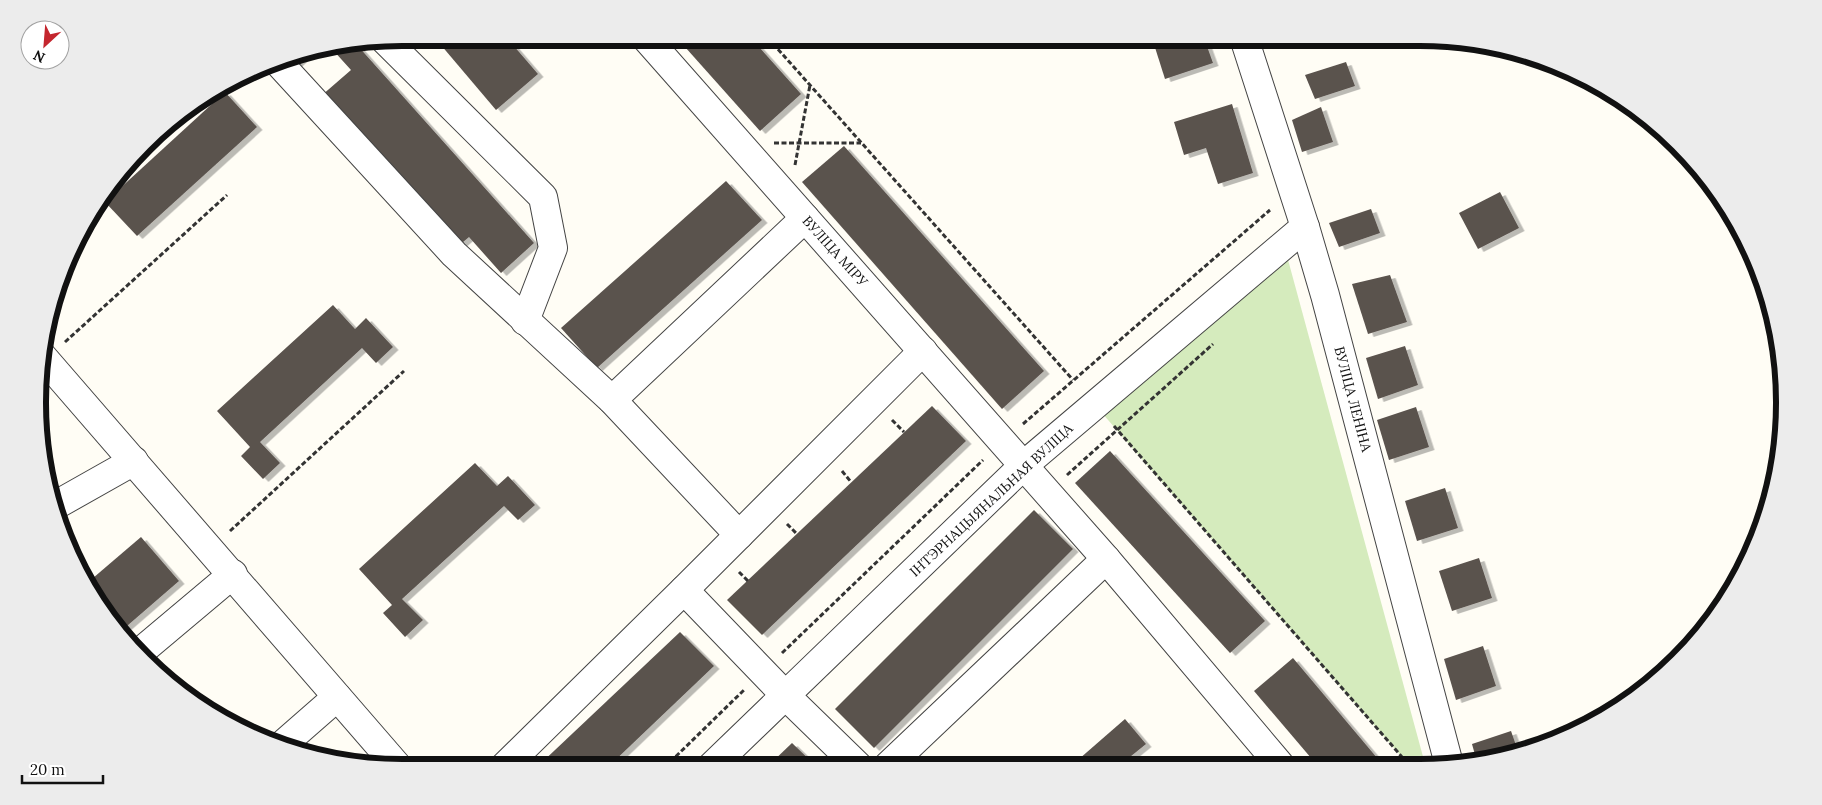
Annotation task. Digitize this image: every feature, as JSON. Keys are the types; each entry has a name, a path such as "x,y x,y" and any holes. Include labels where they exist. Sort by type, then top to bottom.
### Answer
{"street":[{"path":"391,46 543,197 553,248 526,321"},
{"name":"ВУЛІЦА МІРУ","path":"653,46 1106,559 1275,759"},
{"name":"ВУЛІЦА ЛЕНІНА","path":"1247,46 1306,227 1447,758"},
{"path":"283,67 454,254 612,400 738,534"},
{"path":"612,400 797,209"},
{"name":"ІНТЭРНАЦЫЯНАЛЬНАЯ ВУЛІЦА","path":"719,759 1024,466 1306,227"},
{"path":"512,759 923,350"},
{"path":"48,363 211,548 391,759"},
{"path":"60,503 134,461"},
{"path":"895,759 1106,559"},
{"path":"146,648 232,574"},
{"path":"684,590 785,695 851,759"},
{"path":"288,740 337,697"}],"path":[{"path":"797,209 800,143 810,85"},
{"path":"738,143 861,143"},
{"path":"49,353 228,195"},
{"path":"1047,492 1219,339"},
{"path":"211,548 404,371"}],"green space":[{"path":"1284,245 1424,759 1404,759 1095,405"}],"building":[{"path":"442,46 514,46 538,74 496,110"},
{"path":"684,46 758,46 801,94 760,131"},
{"path":"1155,46 1207,46 1213,63 1165,79"},
{"path":"360,49 534,243 501,273 469,237 456,248 321,96 351,70 335,53"},
{"path":"299,62 292,68 290,64"},
{"path":"1346,62 1355,86 1315,99 1305,75"},
{"path":"226,93 257,127 137,236 107,204 115,193"},
{"path":"1232,104 1253,173 1218,184 1206,148 1184,155 1174,122"},
{"path":"1321,107 1333,142 1302,152 1292,120"},
{"path":"844,146 1044,371 1002,409 802,182"},
{"path":"726,181 762,220 597,368 561,328"},
{"path":"1500,192 1519,228 1478,249 1459,213"},
{"path":"1371,209 1380,233 1339,247 1329,223"},
{"path":"1390,275 1407,322 1368,334 1352,284"},
{"path":"333,305 355,329 366,318 393,347 376,363 362,348 260,442 280,463 263,479 241,456 250,447 217,411"},
{"path":"1405,346 1418,385 1378,399 1366,358"},
{"path":"932,406 966,441 762,635 727,600"},
{"path":"1416,407 1429,447 1389,460 1377,420"},
{"path":"1110,451 1265,621 1230,653 1075,483"},
{"path":"475,463 497,486 508,476 535,505 518,520 504,506 402,599 423,620 405,637 383,613 392,605 359,569"},
{"path":"1445,488 1458,528 1417,541 1405,501"},
{"path":"1034,510 1073,549 874,748 835,709"},
{"path":"141,537 179,581 126,627 93,578"},
{"path":"1479,558 1492,598 1452,611 1439,571"},
{"path":"680,632 714,666 616,759 545,759"},
{"path":"1483,646 1496,686 1456,700 1444,659"},
{"path":"1293,658 1378,759 1312,759 1254,691"},
{"path":"1125,719 1146,744 1127,759 1079,759"},
{"path":"1511,731 1516,746 1475,754 1472,744"},
{"path":"792,743 809,759 775,759"}]}
